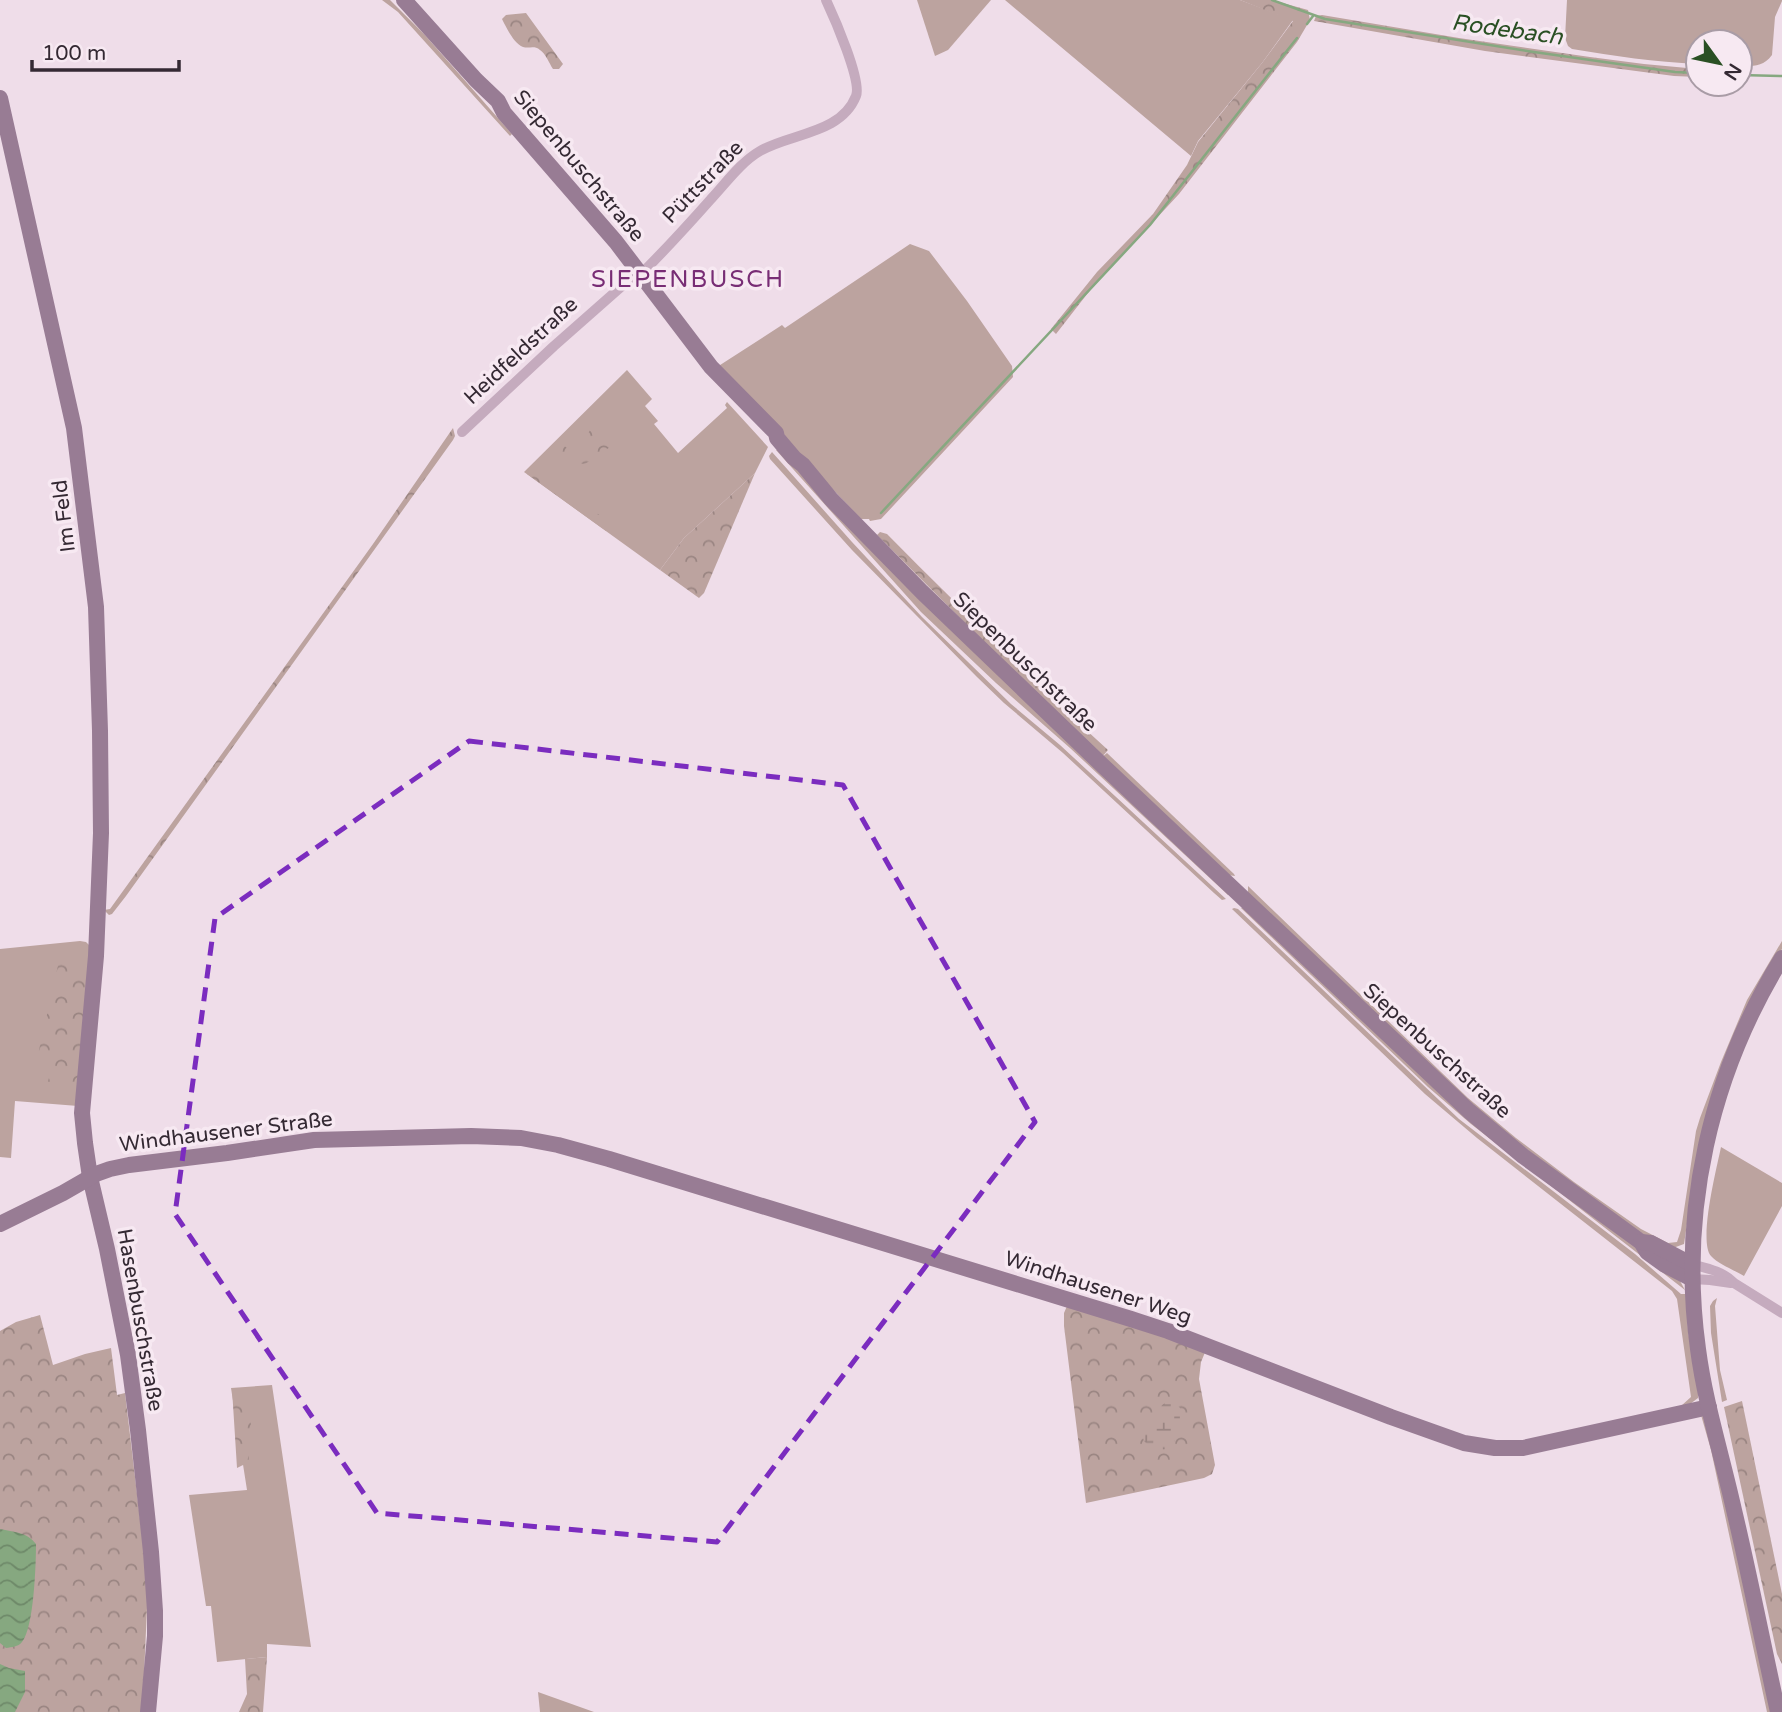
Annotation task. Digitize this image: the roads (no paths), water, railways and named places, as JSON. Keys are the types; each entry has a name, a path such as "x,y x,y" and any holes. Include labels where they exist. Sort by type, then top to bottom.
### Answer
{"street":[{"name":"Siepenbuschstraße","path":"404,0 498,101 504,113 640,273 711,367 776,433 777,438 831,499 922,592 1469,1111 1532,1163 1641,1242 1651,1243 1692,1272"},
{"name":"Püttstraße","path":"640,273 753,155 779,142 838,120 845,113 857,95 856,84 847,52 826,0"},
{"name":"Im Feld","path":"0,98 74,428 96,607 101,832 97,937"},
{"name":"Heidfeldstraße","path":"462,432 552,348 640,273"},
{"name":"Hasenbuschstraße","path":"97,937 82,1113 90,1177 128,1355 138,1430 155,1611 148,1712"},
{"path":"1778,1712 1709,1407 1698,1350 1692,1272 1699,1184 1717,1098 1754,1009 1782,957"},
{"name":"Windhausener Straße","path":"0,1224 90,1177 129,1165 314,1140 471,1136"},
{"name":"Windhausener Weg","path":"471,1136 521,1138 584,1152 1030,1287 1178,1335 1464,1443 1495,1448 1522,1448 1709,1407"},
{"path":"1692,1272 1721,1273 1782,1313"}],"water":[{"path":"0,1529 24,1535 36,1544 34,1595 26,1635 17,1646 6,1648 0,1643"},
{"path":"0,1664 25,1671 25,1692 15,1712 0,1712"}],"waterway":[{"name":"Rodebach","path":"1272,0 1325,19 1684,72"},
{"path":"1307,24 1313,16"},
{"path":"881,513 1150,225 1297,38"},
{"name":"Rodebach","path":"1754,75 1782,76"}],"district":[{"name":"SIEPENBUSCH","path":"688,279"}]}
